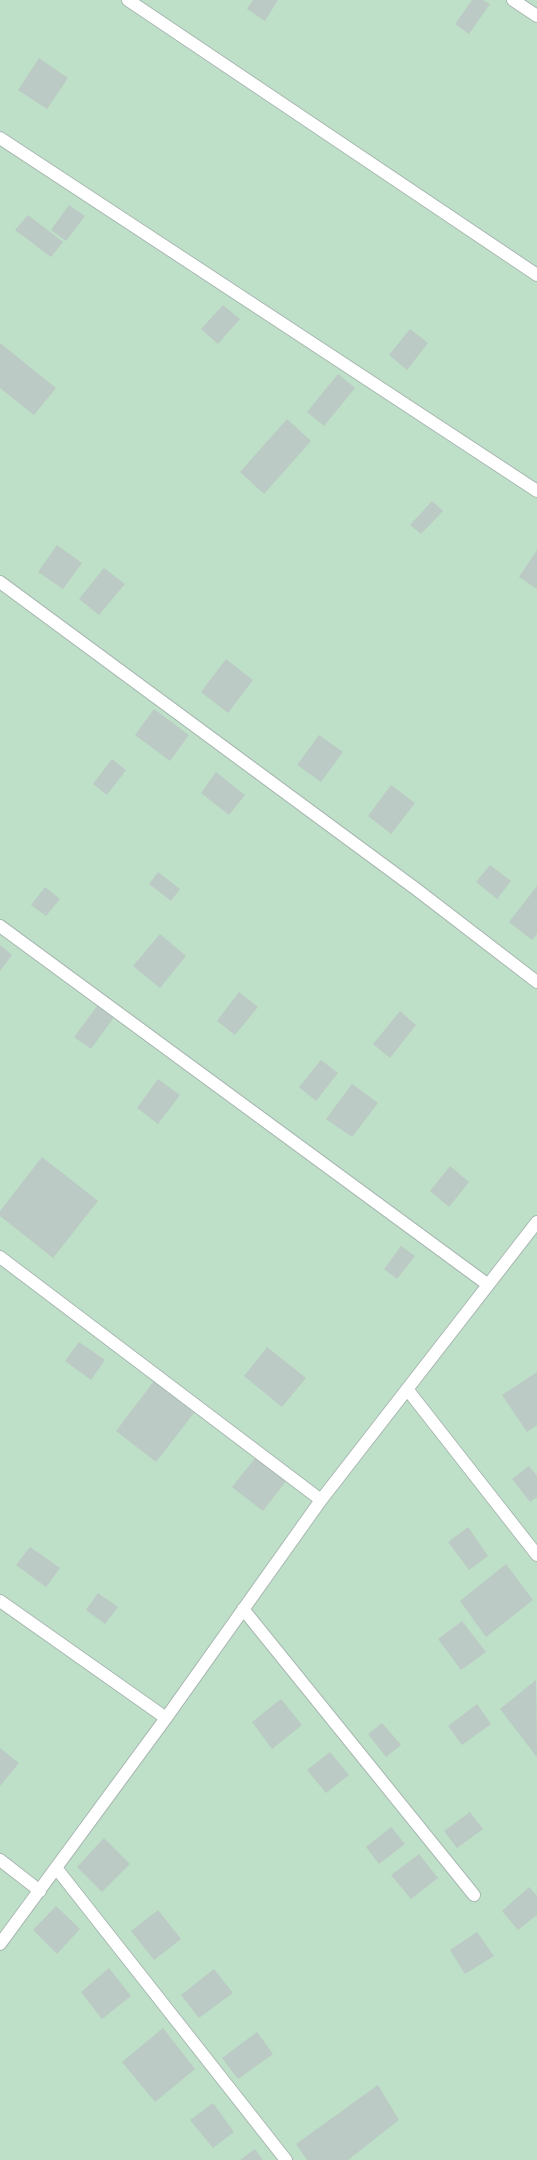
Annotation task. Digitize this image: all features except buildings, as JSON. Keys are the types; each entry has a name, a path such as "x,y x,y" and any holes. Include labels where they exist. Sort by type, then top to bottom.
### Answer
{"street":[{"path":"128,0 537,275"},
{"path":"513,0 537,16"},
{"path":"0,138 537,491"},
{"path":"0,582 410,885 537,982"},
{"path":"0,926 488,1284"},
{"path":"0,1944 166,1718 322,1500 537,1222"},
{"path":"0,1257 322,1500"},
{"path":"407,1389 537,1555"},
{"path":"0,1601 166,1718"},
{"path":"243,1609 474,1895"},
{"path":"0,1860 40,1891"},
{"path":"56,1869 286,2160"}],"green space":[{"path":"0,0 537,0 537,2160 0,2160"}]}
